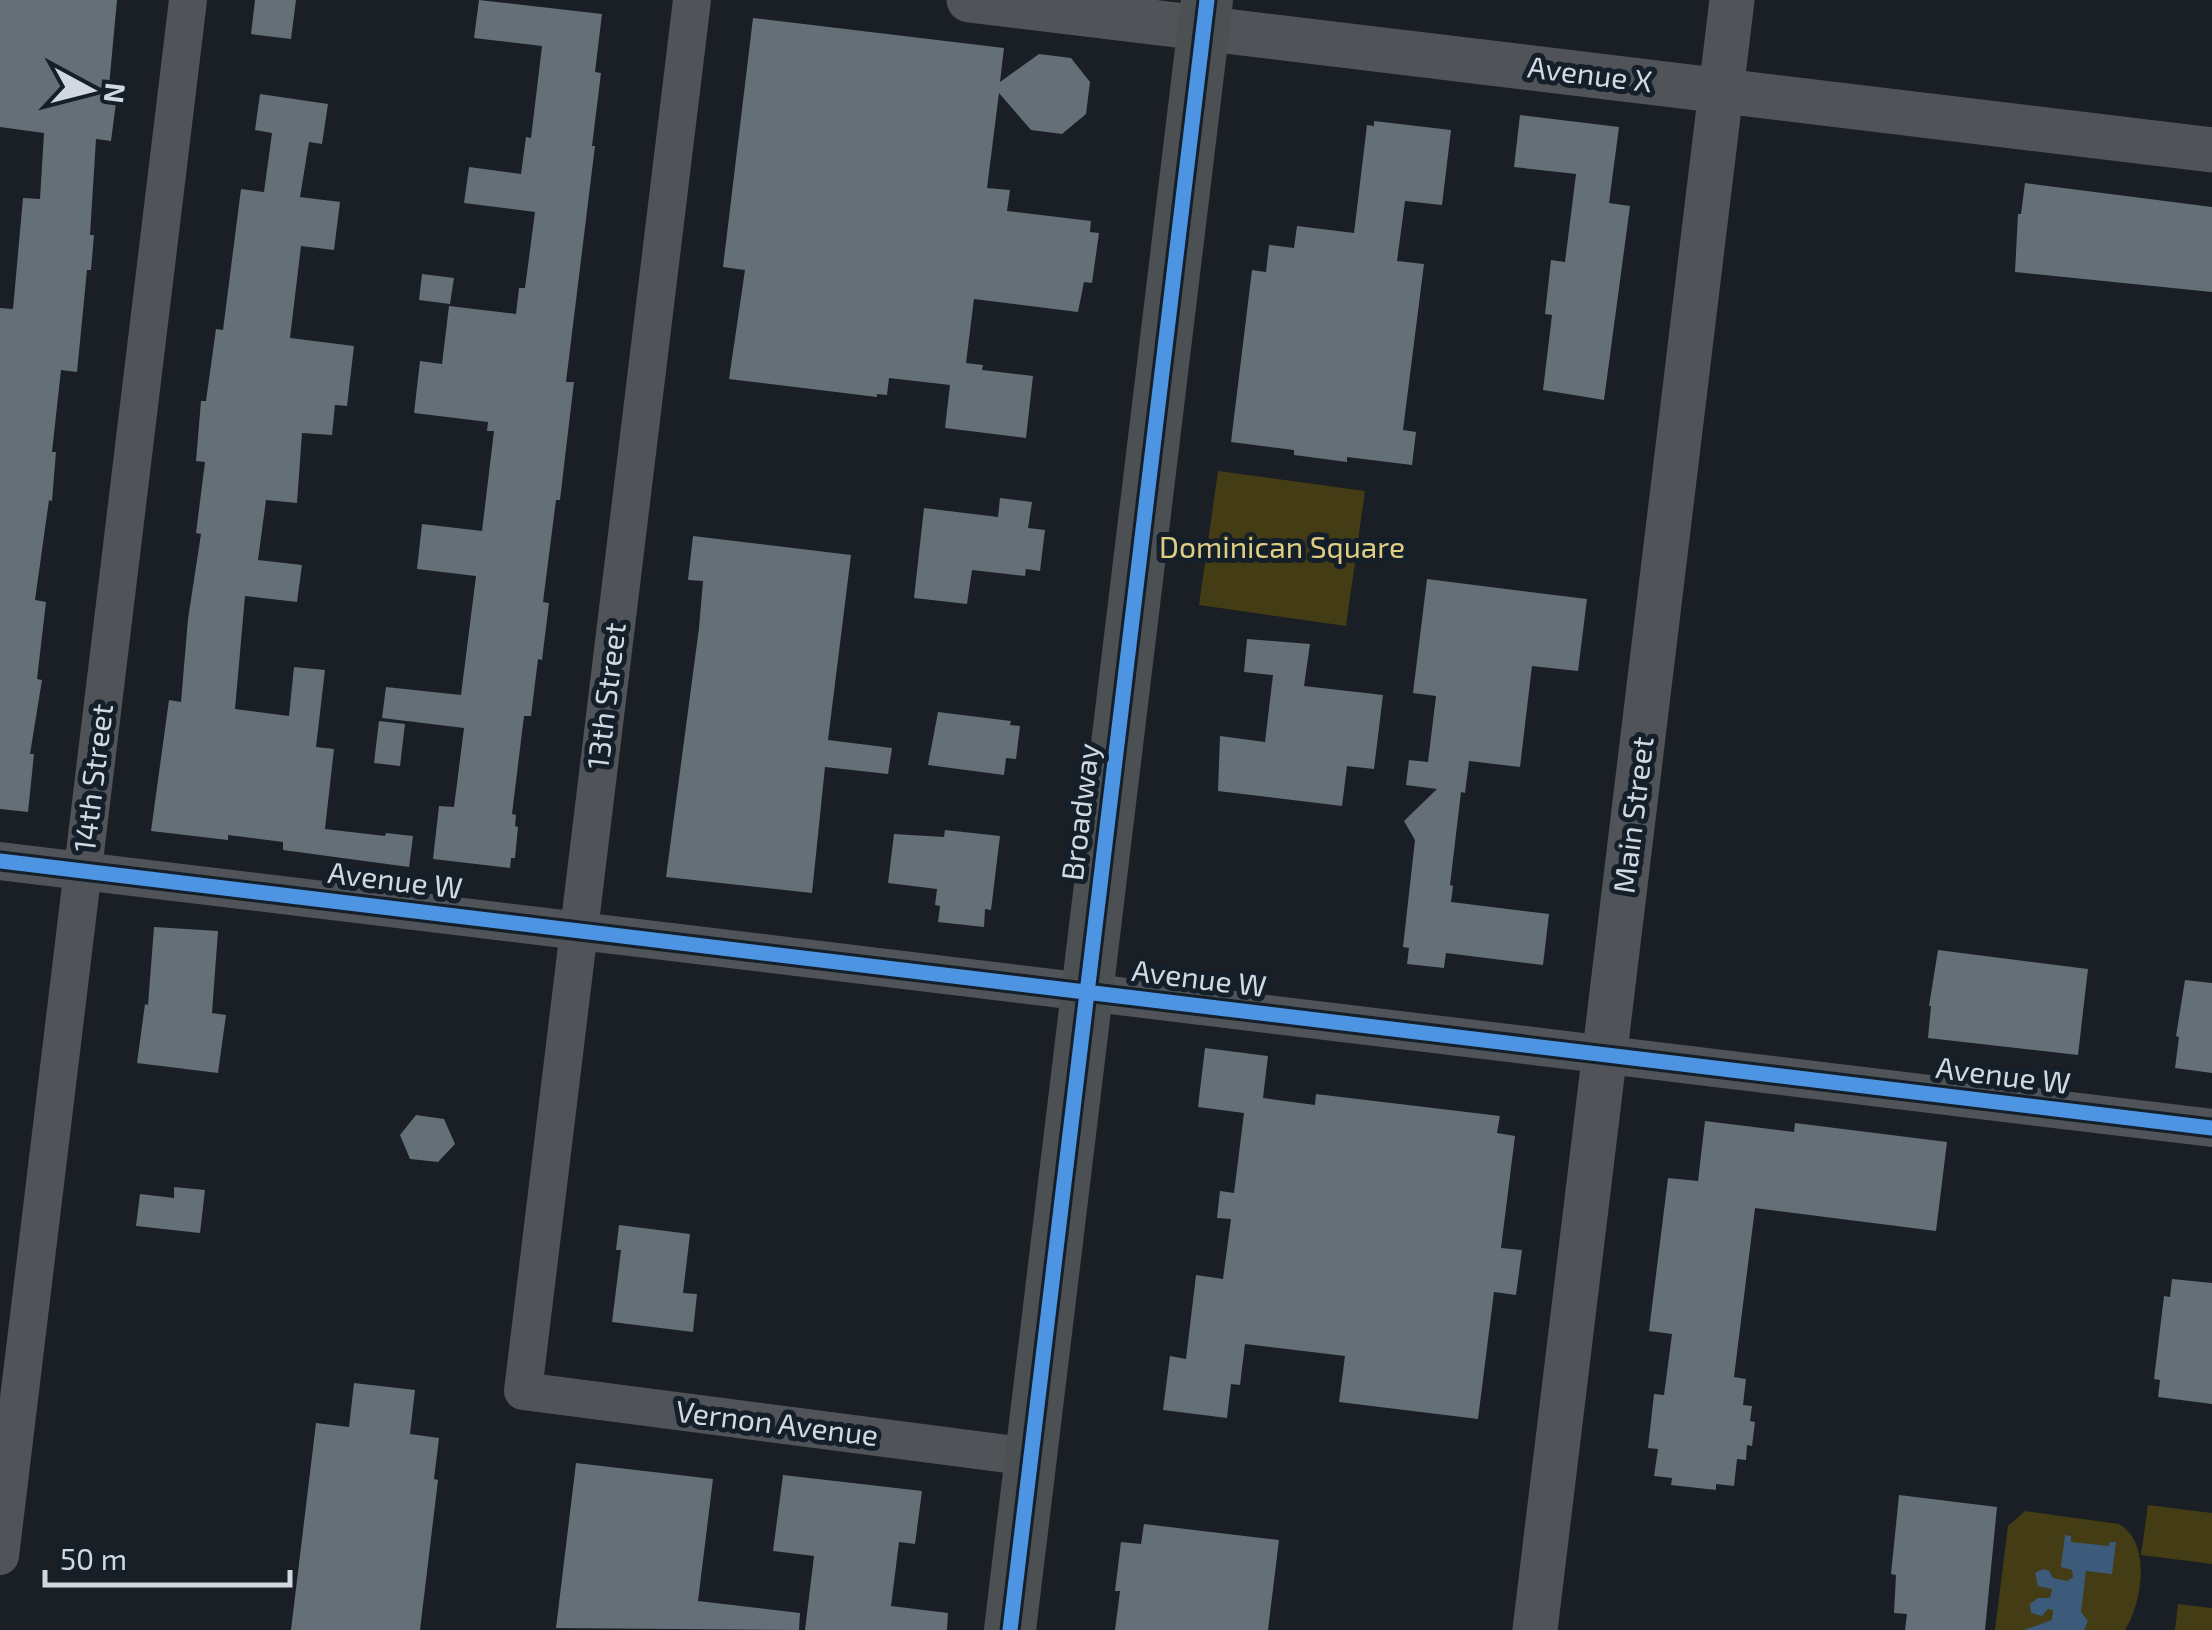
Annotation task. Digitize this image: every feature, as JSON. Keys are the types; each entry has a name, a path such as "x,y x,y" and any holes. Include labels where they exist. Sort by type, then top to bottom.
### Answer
{"main road":[{"name":"Broadway","path":"1010,1630 1205,14"}],"street":[{"name":"14th Street","path":"0,1556 188,0"},
{"name":"13th Street","path":"522,1391 692,0"},
{"name":"Avenue X","path":"969,0 1205,14 1721,91 2212,150"},
{"name":"Main Street","path":"1536,1630 1732,0"},
{"name":"Avenue W","path":"0,861 2212,1128"},
{"name":"Vernon Avenue","path":"522,1391 1030,1457"}],"green space":[{"name":"Dominican Square","path":"1218,471 1365,491 1346,626 1199,605"},
{"path":"2148,1505 2212,1513 2212,1564 2141,1555"},
{"path":"2025,1511 2119,1524 2129,1533 2136,1545 2141,1574 2136,1605 2125,1630 1995,1630 2008,1526"},
{"path":"2178,1604 2212,1608 2212,1630 2175,1630"}],"water":[{"path":"2065,1535 2071,1536 2071,1542 2109,1546 2116,1542 2112,1574 2086,1571 2081,1612 2088,1621 2084,1630 2024,1630 2052,1620 2053,1610 2048,1609 2042,1616 2031,1613 2030,1604 2038,1598 2050,1598 2052,1589 2038,1586 2035,1573 2043,1569 2053,1578 2067,1581 2073,1577 2072,1570 2061,1567"}],"building":[{"path":"0,0 117,0 109,86 118,87 111,141 96,139 91,270 87,270 77,372 61,370 52,452 56,452 52,501 49,500 35,600 46,602 28,812 0,809 0,308 13,309 23,198 40,199 44,133 0,127"},
{"path":"255,0 296,0 291,39 251,34"},
{"path":"479,0 602,14 595,72 601,73 595,146 566,382 574,382 543,602 549,603 542,660 538,659 531,716 524,716 512,814 516,815 518,827 510,868 433,859 439,806 454,807 464,728 382,718 386,687 461,695 476,576 417,569 422,524 482,531 494,431 487,431 488,422 414,413 420,361 442,364 449,306 516,314 519,288 525,288 535,212 464,203 469,167 521,174 526,137 531,138 542,46 474,38"},
{"path":"753,18 1004,48 1000,82 1039,54 1071,58 1090,82 1086,114 1062,134 1031,130 999,93 987,188 1010,190 1007,211 1091,221 1090,232 1099,233 1092,283 1084,282 1078,312 974,299 966,363 983,365 982,370 1033,376 1026,438 945,428 950,385 889,378 887,395 877,397 729,379 745,270 723,267"},
{"path":"260,94 328,104 322,144 309,142 300,197 340,202 334,250 301,246 290,338 354,346 347,406 335,405 332,435 302,433 297,503 266,500 258,560 302,565 297,602 245,596 235,709 289,716 294,667 325,670 316,747 334,749 325,829 413,836 409,867 283,850 283,842 151,831 169,700 181,702 201,534 196,533 205,462 196,461 201,401 206,401 216,329 223,330 241,189 264,192 272,133 255,130"},
{"path":"1520,115 1619,127 1609,203 1630,206 1604,400 1543,390 1552,315 1545,314 1551,260 1565,262 1576,174 1514,167"},
{"path":"1374,121 1451,130 1442,205 1405,201 1397,261 1424,264 1403,430 1416,432 1412,465 1347,457 1347,462 1231,442 1252,270 1266,272 1269,245 1294,248 1297,226 1354,233 1367,125 1374,126"},
{"path":"2025,183 2212,207 2212,292 2015,272 2018,214"},
{"path":"422,274 454,278 450,304 419,300"},
{"path":"1000,498 1032,502 1028,528 1045,530 1040,571 1026,569 1025,576 972,570 967,604 914,598 924,508 998,517"},
{"path":"693,536 851,555 828,740 892,748 888,774 825,767 812,893 666,877 703,581 688,580"},
{"path":"1427,579 1587,599 1578,671 1532,666 1520,767 1469,761 1465,793 1461,792 1451,902 1549,914 1543,965 1446,953 1444,968 1407,964 1409,948 1403,947 1415,840 1404,821 1437,789 1406,785 1409,760 1428,762 1436,696 1413,693"},
{"path":"1247,639 1310,644 1304,686 1383,695 1374,769 1347,766 1342,806 1218,791 1220,736 1265,742 1273,675 1244,672"},
{"path":"938,712 1011,721 1010,725 1020,726 1016,759 1006,758 1004,775 928,765"},
{"path":"379,721 405,724 400,766 374,763"},
{"path":"945,830 1000,836 991,910 985,909 984,927 938,922 937,889 888,883 894,834 944,837"},
{"path":"154,927 218,931 212,1013 226,1015 218,1073 137,1063 145,1004 148,1005"},
{"path":"1938,950 2088,969 2078,1055 1928,1038"},
{"path":"2185,980 2212,983 2212,1073 2175,1068"},
{"path":"1205,1048 1268,1056 1263,1098 1315,1105 1316,1094 1500,1116 1497,1133 1515,1136 1501,1248 1522,1250 1516,1295 1494,1292 1478,1419 1339,1402 1345,1356 1245,1344 1240,1385 1231,1384 1227,1418 1163,1410 1170,1356 1186,1359 1196,1275 1223,1279 1231,1219 1217,1218 1220,1191 1234,1193 1244,1113 1198,1107"},
{"path":"416,1115 444,1119 455,1144 438,1162 410,1159 400,1135"},
{"path":"1705,1121 1794,1132 1795,1123 1947,1142 1936,1231 1755,1208 1734,1377 1746,1379 1743,1405 1752,1406 1752,1446 1747,1445 1746,1460 1737,1459 1734,1486 1716,1484 1716,1490 1671,1485 1672,1478 1654,1476 1658,1449 1648,1448 1654,1394 1664,1395 1672,1334 1649,1331 1668,1178 1698,1181"},
{"path":"174,1187 205,1190 200,1233 136,1226 140,1194 174,1198"},
{"path":"619,1225 690,1234 683,1293 697,1294 693,1332 612,1322 621,1250 616,1250"},
{"path":"2172,1279 2212,1283 2212,1404 2158,1397 2160,1380 2154,1379 2164,1296 2170,1297"},
{"path":"354,1383 415,1390 410,1434 439,1438 434,1479 438,1480 420,1630 291,1630 316,1423 349,1427"},
{"path":"576,1463 713,1479 698,1601 800,1613 799,1630 556,1628"},
{"path":"783,1475 922,1491 915,1544 899,1542 891,1606 948,1613 947,1630 805,1630 814,1556 773,1551"},
{"path":"1899,1495 1997,1507 1985,1630 1905,1630 1907,1614 1894,1613 1896,1575 1891,1574"},
{"path":"1144,1524 1279,1540 1268,1630 1115,1630 1121,1542 1141,1544"}],"cycle path":[{"path":"1010,1630 1207,0"},
{"path":"0,861 2212,1128"}]}
